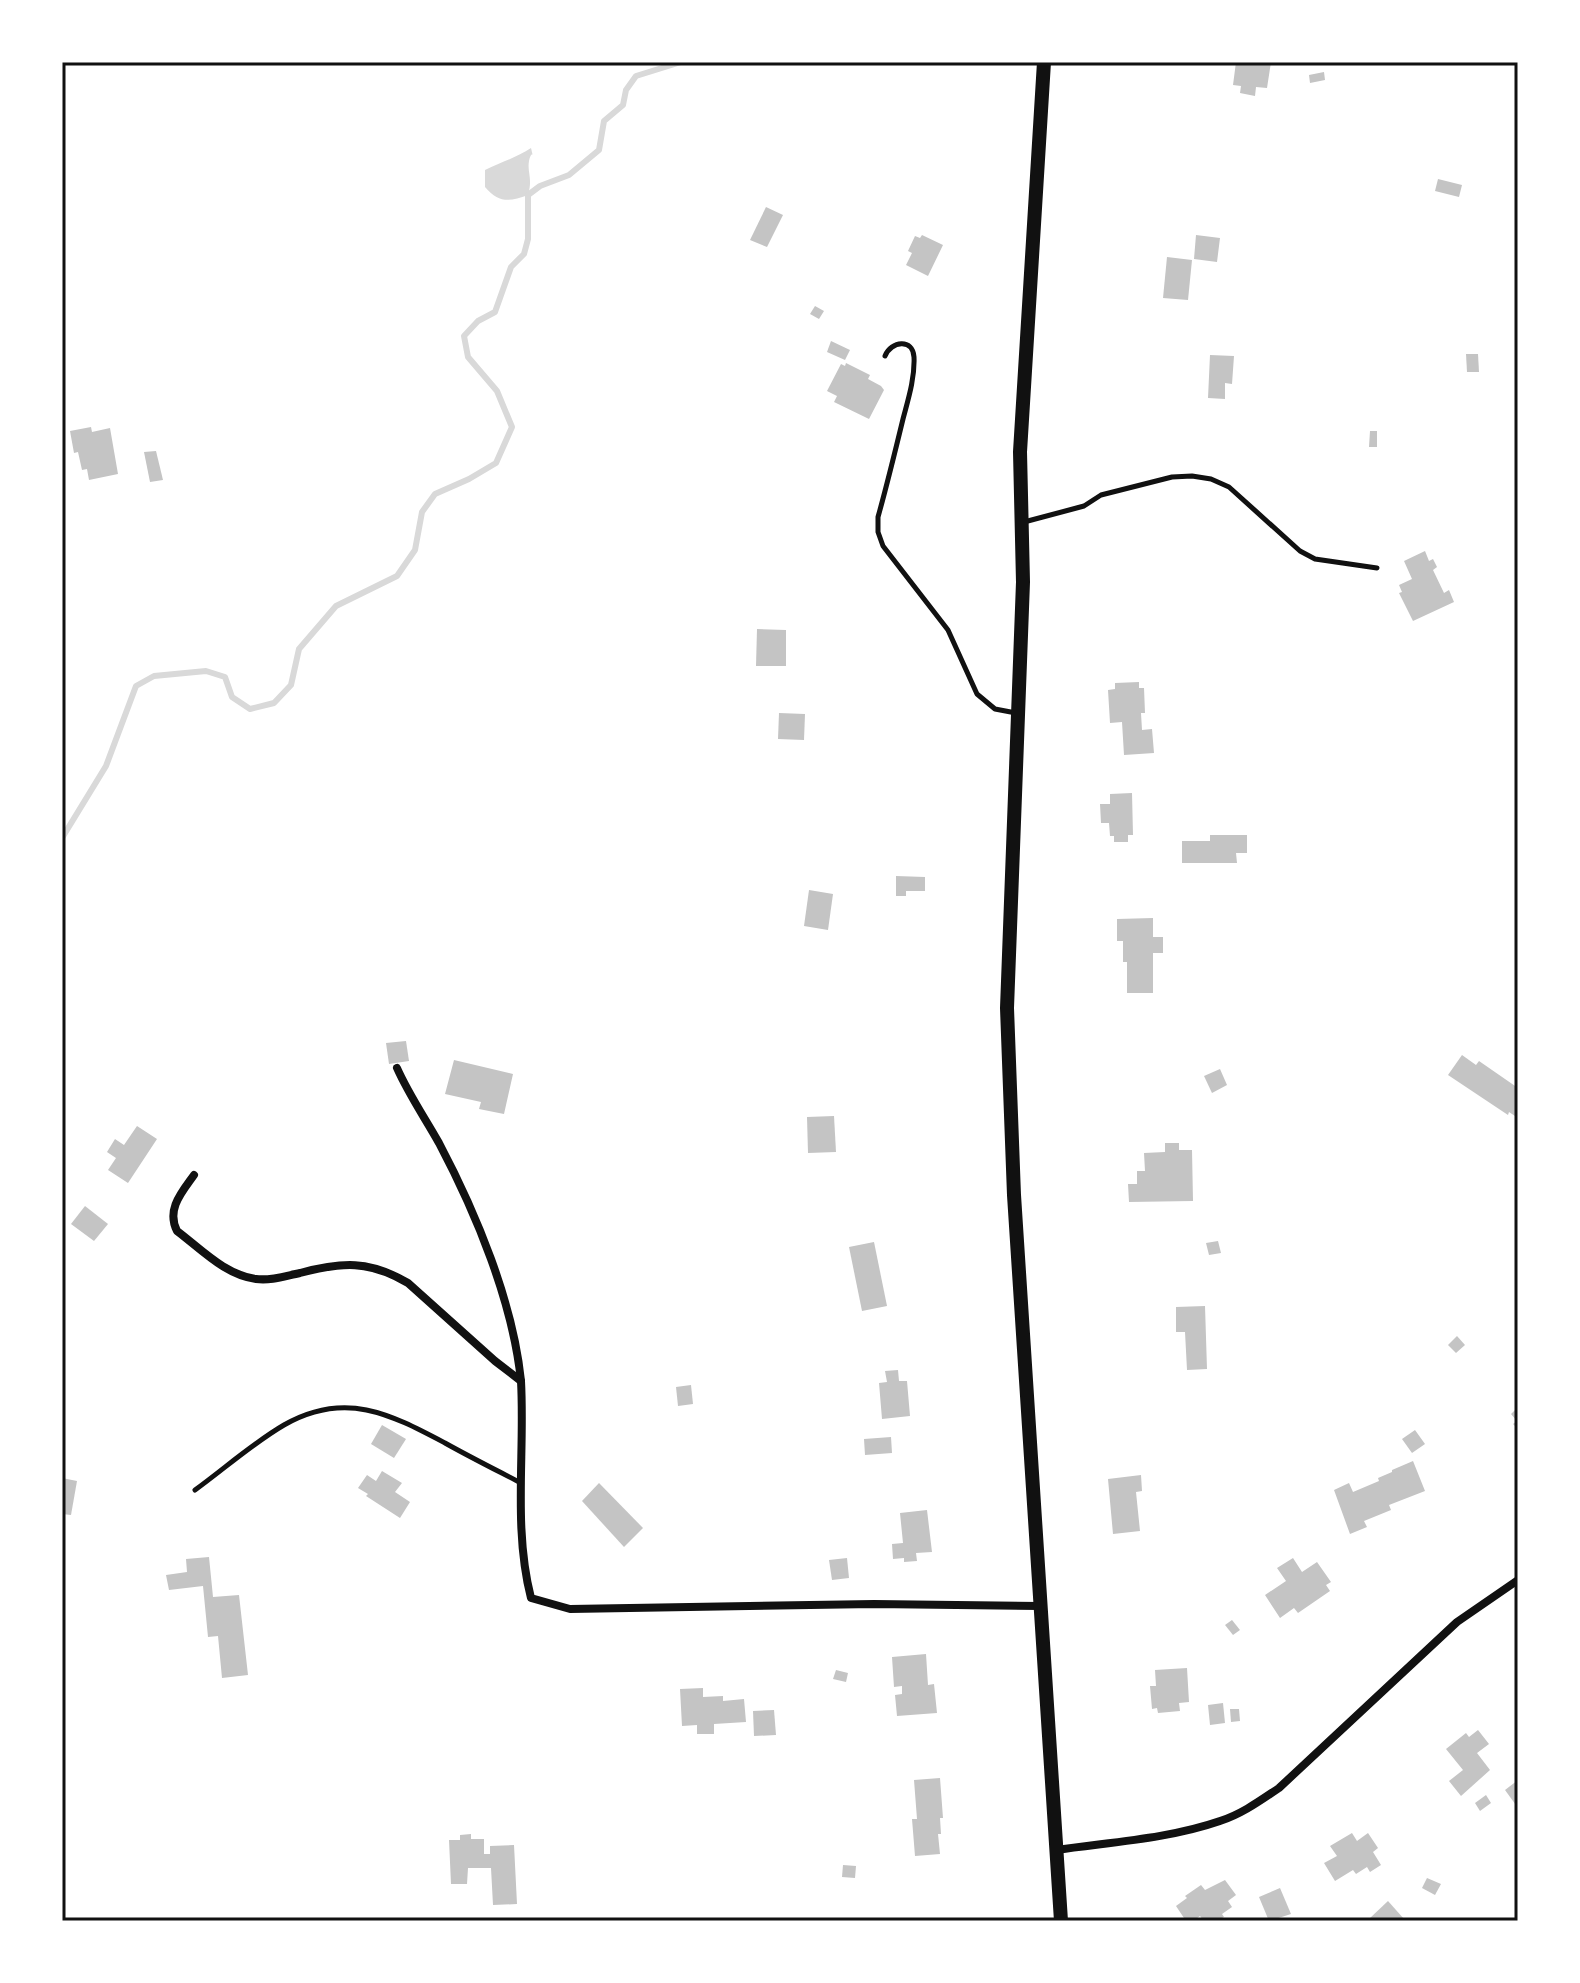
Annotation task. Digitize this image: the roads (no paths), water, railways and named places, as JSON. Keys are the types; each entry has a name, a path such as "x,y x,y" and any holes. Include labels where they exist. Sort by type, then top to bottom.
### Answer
{"street":[{"path":"1044,62 1020,452 1023,582 1008,964 1009,1101 1061,1921"},
{"path":"397,1068 480,1228 513,1335 521,1381 522,1538 525,1576 531,1598 570,1609 874,1604 1040,1606"},
{"path":"194,1175 172,1211 172,1222 177,1231 226,1268 257,1279 276,1279 332,1264 372,1267 393,1274 408,1283 521,1381"},
{"path":"1056,1850 1188,1830 1250,1808 1279,1788 1457,1622 1518,1580"}],"lane":[{"path":"885,356 894,343 903,343 914,354 911,387 878,517 878,532 883,546 948,630 977,694 995,709 1017,713"},
{"path":"1023,522 1084,506 1101,495 1172,477 1192,476 1211,479 1229,487 1300,551 1315,559 1377,568"},
{"path":"195,1490 284,1425 319,1412 345,1407 374,1410 396,1417 522,1484"}],"waterway":[{"path":"62,838 106,766 136,686 154,676 206,671 225,677 232,697 250,709 274,703 291,685 299,649 336,606 397,576 415,550 422,512 435,494 496,463 512,427 497,391 468,357 464,336 478,321 495,312 511,267 524,254 528,239 528,195 540,186 569,175 599,150 604,121 623,105 626,90 636,76 681,62"}]}
